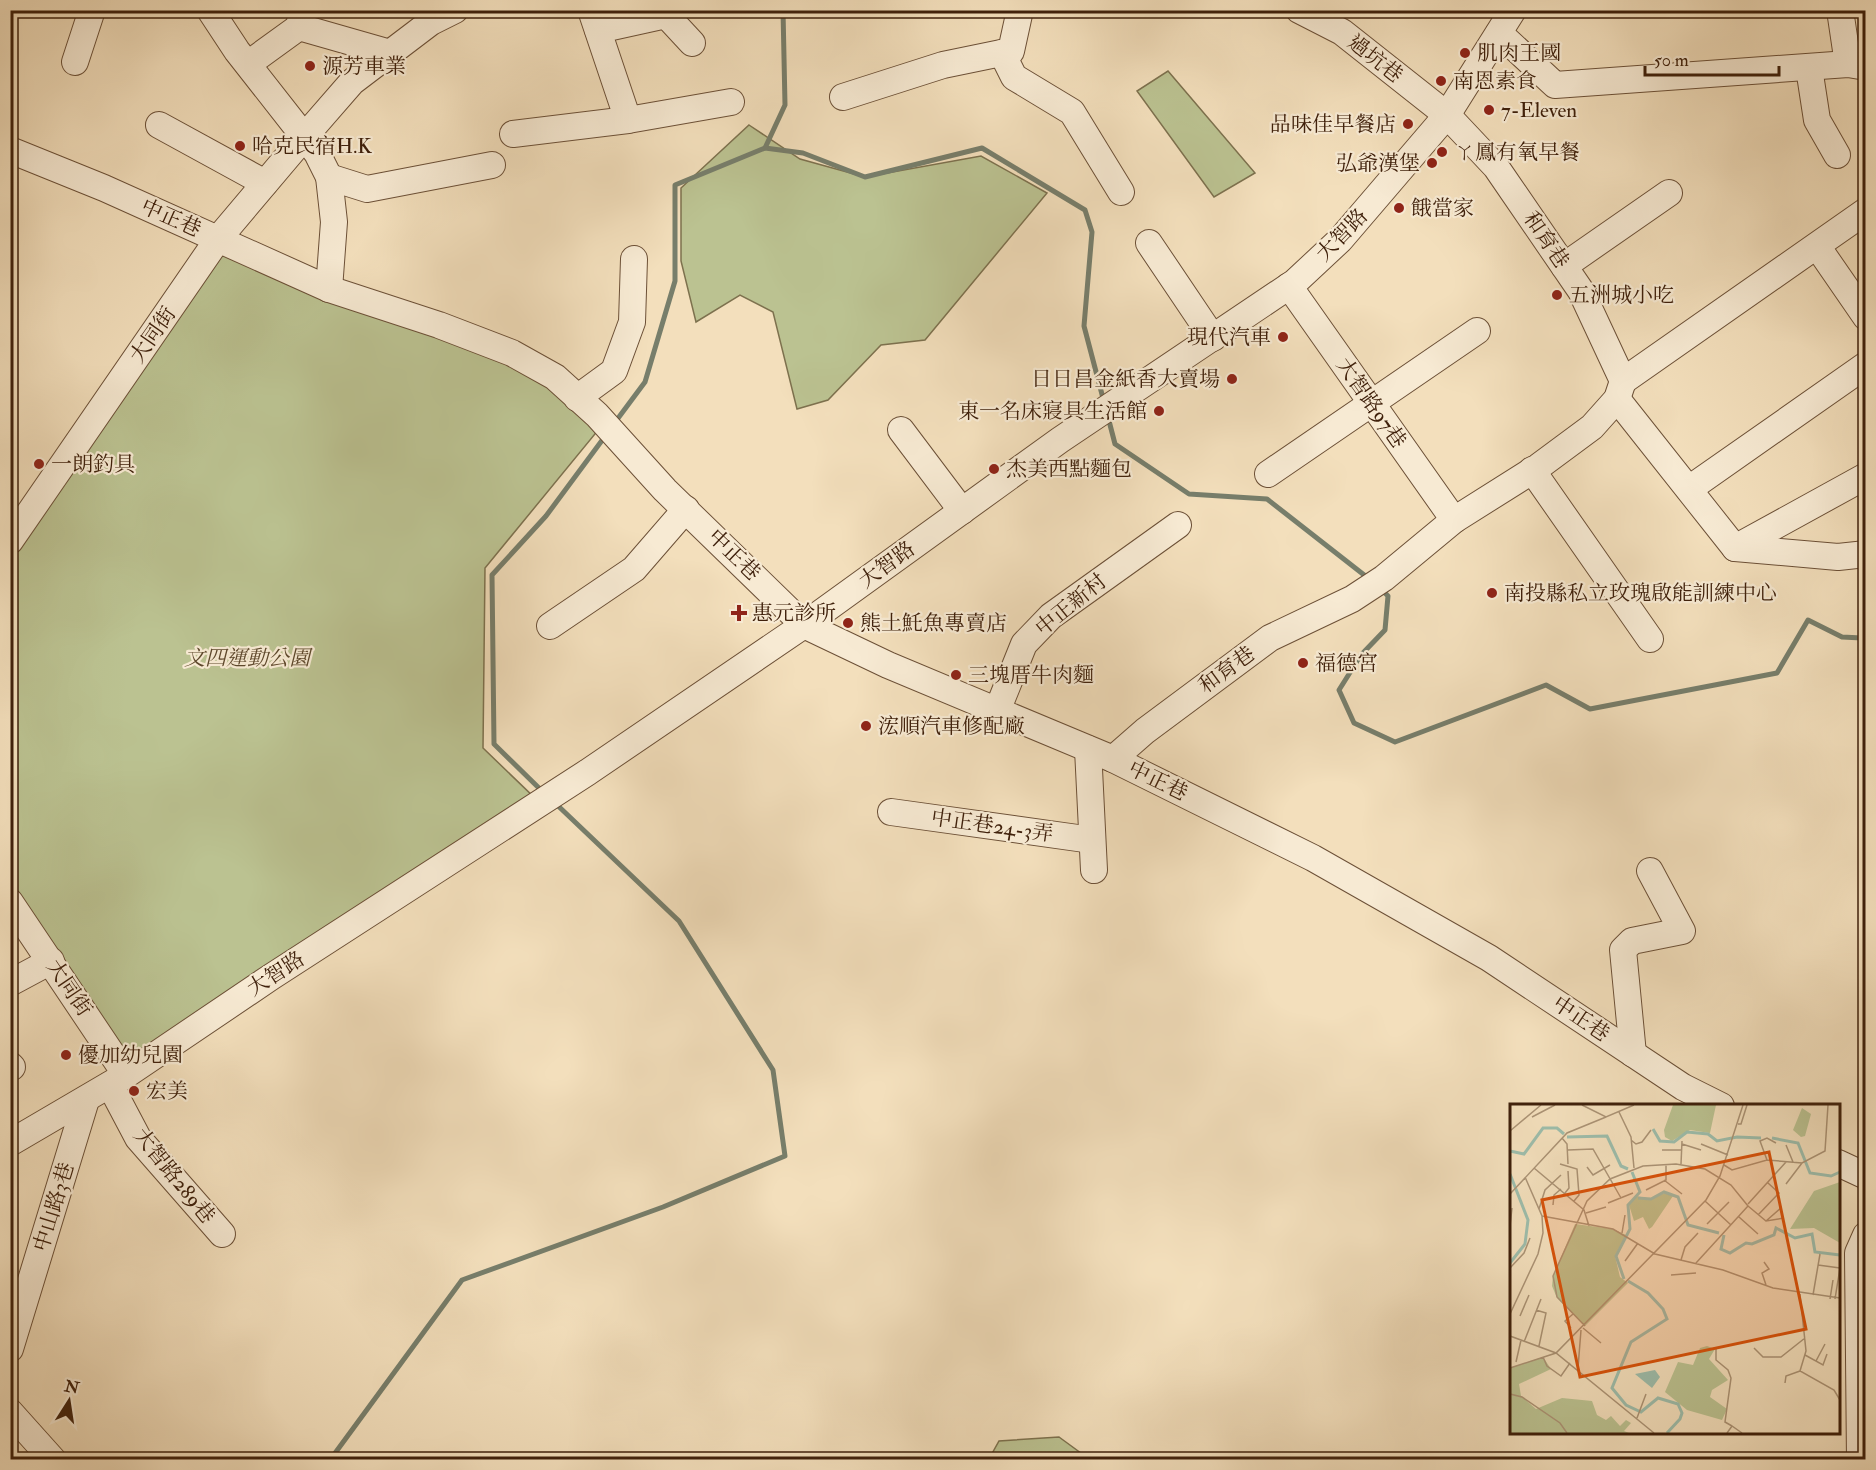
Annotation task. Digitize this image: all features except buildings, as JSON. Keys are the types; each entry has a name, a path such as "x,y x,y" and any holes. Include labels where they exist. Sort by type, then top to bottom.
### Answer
{"street":[{"path":"75,62 92,10"},
{"path":"210,10 248,64 304,136 329,177 334,222 329,290"},
{"path":"304,136 352,82 431,22 455,10"},
{"path":"843,97 943,65 1011,51 1020,10"},
{"name":"過坑巷","path":"1299,10 1342,32 1446,115"},
{"name":"大智路","path":"10,1143 118,1080 271,977 549,796 804,625 1104,411 1289,286 1340,240 1446,115 1513,10"},
{"path":"1499,33 1554,85 1857,66 1840,10"},
{"path":"628,120 594,20 666,15 692,42"},
{"path":"248,64 300,19 390,53"},
{"path":"1002,53 1014,77 1072,112 1121,192"},
{"path":"1809,68 1817,120 1837,155"},
{"path":"513,134 628,120 731,102"},
{"name":"和育巷","path":"1446,115 1496,167 1581,291 1620,390 1689,489 1735,548"},
{"path":"159,125 265,183"},
{"name":"大同街","path":"10,541 218,239 304,136"},
{"name":"中正巷","path":"10,150 218,239 329,290 439,325 512,353 555,377 804,625 888,665 1113,759 1324,864 1488,958 1683,1087 1717,1104"},
{"path":"329,177 367,189 492,165"},
{"path":"1564,266 1669,193"},
{"path":"1454,520 1532,470 1592,427 1620,390 1866,211"},
{"path":"1149,243 1214,338"},
{"path":"1817,246 1866,318"},
{"path":"577,398 614,371 632,322 634,259"},
{"name":"大智路97巷","path":"1289,286 1454,520"},
{"path":"1268,474 1477,331"},
{"path":"1689,489 1866,365"},
{"path":"902,430 962,511"},
{"path":"1532,470 1650,639"},
{"path":"1735,548 1866,476"},
{"path":"550,626 634,569 686,509"},
{"name":"和育巷","path":"1113,759 1145,731 1269,638 1352,598 1384,578 1454,520"},
{"name":"中正新村","path":"997,711 1024,644 1051,616 1178,525"},
{"path":"1735,548 1838,557 1866,554"},
{"path":"1088,749 1094,870"},
{"name":"中正巷24-3弄","path":"891,812 1092,840"},
{"path":"1633,1054 1623,950 1632,941 1682,931 1650,871"},
{"name":"大同街","path":"10,902 51,961 118,1080"},
{"path":"10,983 51,961"},
{"name":"大智路289巷","path":"118,1080 138,1138 222,1234"},
{"name":"中山路3巷","path":"10,1349 86,1100"},
{"path":"1840,1163 1866,1176"},
{"path":"1860,1460 1858,1253 1866,1235"},
{"path":"10,1412 53,1460"}],"green space":[{"path":"1168,71 1255,173 1214,197 1137,91"},
{"path":"749,125 800,159 865,177 981,156 1047,193 925,340 881,345 828,400 797,409 773,312 740,295 696,322 681,261 681,188"},
{"name":"文四運動公園","path":"220,246 512,353 604,423 485,568 483,748 540,803 126,1075 11,898 11,543"},
{"path":"1059,1437 1089,1459 989,1459 999,1441"}],"waterway":[{"path":"613,425 645,382 675,281 675,185 765,148 785,105 783,10"},
{"path":"765,148 803,153 865,177 982,148 1085,210 1092,232 1084,326 1104,402"},
{"path":"1108,417 1115,444 1189,494 1267,499 1368,578"},
{"path":"543,792 494,744 492,575 546,516 606,435"},
{"path":"1380,588 1388,596 1385,630 1361,655 1339,690 1354,723 1395,742 1546,685 1590,709 1777,673 1808,620 1842,637 1862,638 1866,643"},
{"path":"330,1460 462,1280 663,1207 785,1156 773,1070 679,921 554,802"}],"place":[{"name":"肌肉王國","path":"1465,53"},
{"name":"源芳車業","path":"310,66"},
{"name":"南恩素食","path":"1441,81"},
{"name":"7-Eleven","path":"1489,110"},
{"name":"品味佳早餐店","path":"1408,124"},
{"name":"哈克民宿H.K","path":"240,146"},
{"name":"ㄚ鳳有氧早餐","path":"1442,152"},
{"name":"弘爺漢堡","path":"1432,163"},
{"name":"餓當家","path":"1399,208"},
{"name":"五洲城小吃","path":"1557,295"},
{"name":"現代汽車","path":"1283,337"},
{"name":"日日昌金紙香大賣場","path":"1232,379"},
{"name":"東一名床寢具生活館","path":"1159,411"},
{"name":"一朗釣具","path":"39,464"},
{"name":"杰美西點麵包","path":"994,469"},
{"name":"南投縣私立玫瑰啟能訓練中心","path":"1492,593"},
{"name":"惠元診所","path":"739,613"},
{"name":"熊土魠魚專賣店","path":"848,623"},
{"name":"福德宮","path":"1303,663"},
{"name":"三塊厝牛肉麵","path":"956,675"},
{"name":"浤順汽車修配廠","path":"866,726"},
{"name":"優加幼兒園","path":"66,1055"},
{"name":"宏美","path":"134,1091"}]}
